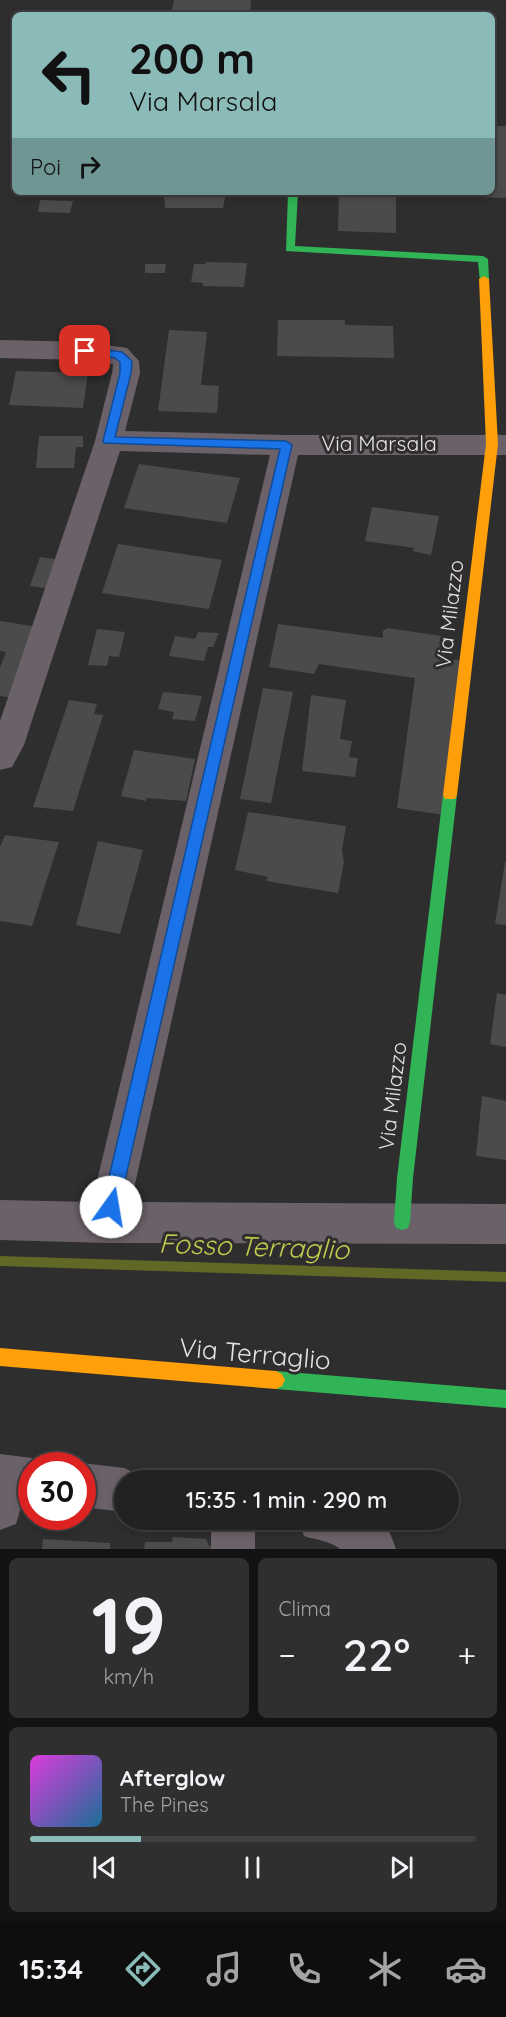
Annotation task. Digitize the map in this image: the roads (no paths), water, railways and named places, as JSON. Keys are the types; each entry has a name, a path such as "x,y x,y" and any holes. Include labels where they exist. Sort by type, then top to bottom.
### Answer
{"street":[{"name":"Via Milazzo","path":"293,195 290,249 483,259 499,444 405,1178 402,1222"},
{"path":"0,349 118,354 126,361 126,373 109,441 8,745 0,757"},
{"name":"Via Marsala","path":"109,441 286,445 499,444"},
{"path":"107,1223 286,445"},
{"path":"0,1220 107,1223 506,1224"},
{"name":"Via Terraglio","path":"0,1357 506,1399"},
{"path":"96,1487 114,1489"},
{"path":"233,1530 233,1549"},
{"path":"352,1530 374,1549"}],"waterway":[{"name":"Fosso Terraglio","path":"0,1261 506,1277"}]}
